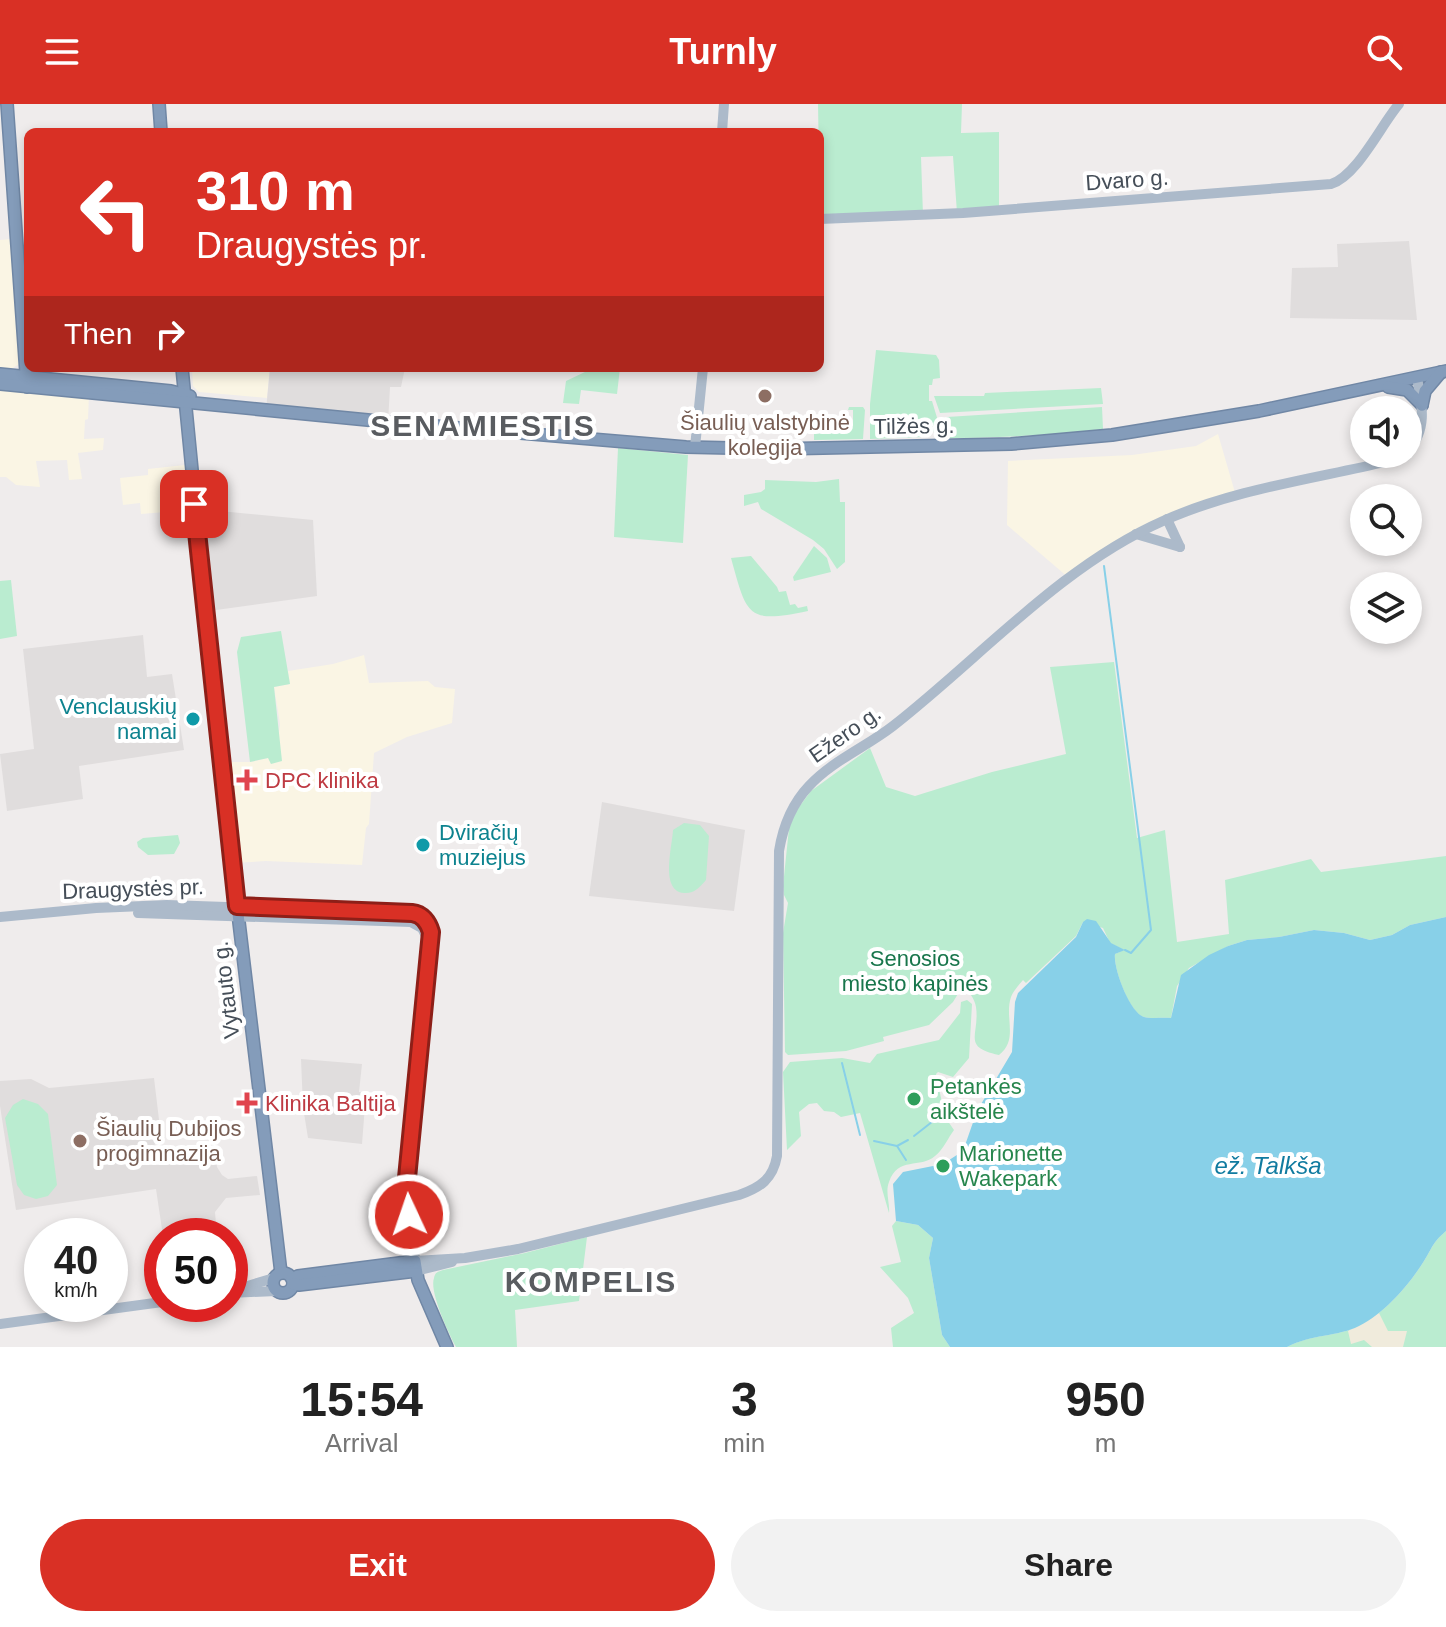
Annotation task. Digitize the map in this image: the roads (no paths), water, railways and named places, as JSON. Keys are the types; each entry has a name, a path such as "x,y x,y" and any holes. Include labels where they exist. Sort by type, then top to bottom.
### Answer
{"highway":[{"path":"7,104 24,329"},
{"path":"159,104 161,128"},
{"path":"27,372 28,382"},
{"name":"Vytauto g.","path":"182,372 238,911 283,1281"},
{"path":"1422,405 1425,391 1444,372"},
{"name":"Tilžės g.","path":"0,384 28,382 184,398 324,417 695,447 776,449 1047,442 1184,426 1444,372"},
{"name":"Tilžės g.","path":"0,374 28,382"},
{"path":"1376,386 1407,390 1413,396"},
{"path":"416,1266 428,1306 447,1347"},
{"name":"Ežero g.","path":"283,1281 299,1285 416,1266"}],"main road":[{"path":"722,128 724,104"},
{"name":"Dvaro g.","path":"824,219 963,213 1331,184 1347,174 1399,104"},
{"path":"695,447 703,372"},
{"path":"1417,378 1420,396"},
{"name":"Ežero g.","path":"416,1266 435,1268 465,1258 562,1240 721,1200 753,1190 767,1181 774,1169 778,1149 778,863 781,836 790,813 807,787 890,728 1105,551 1167,519 1236,496 1359,468"},
{"path":"1136,534 1180,547 1167,519"},
{"name":"Draugystės pr.","path":"0,917 108,907 417,914 431,932 407,1178 416,1266"},
{"name":"Draugystės pr.","path":"0,923 97,914 238,911"},
{"name":"Ežero g.","path":"248,1288 283,1281"},
{"path":"0,1324 144,1304"}],"water":[{"name":"ež. Talkša","path":"1446,917 1446,1231 1387,1306 1351,1330 1287,1347 950,1347 942,1335 929,1258 933,1238 918,1225 896,1221 893,1184 903,1172 943,1164 963,1151 977,1111 1012,1052 1018,993 1076,937 1083,922 1087,919 1096,921 1111,943 1125,950 1115,954 1115,961 1128,999 1139,1014 1147,1018 1171,1018 1181,975 1228,946 1247,940 1314,930 1370,940 1392,935 1410,925"}],"waterway":[{"path":"1104,566 1151,930 1131,953 1125,950"},
{"path":"842,1063 860,1135"},
{"path":"914,1136 937,1118"},
{"path":"897,1146 908,1140"},
{"path":"874,1141 897,1146 906,1160"}],"place":[{"name":"Šiaulių valstybinė kolegija","path":"765,396"},
{"name":"Venclauskių namai","path":"193,719"},
{"name":"DPC klinika","path":"247,780"},
{"name":"Dviračių muziejus","path":"423,845"},
{"name":"Petankės aikštelė","path":"914,1099"},
{"name":"Klinika Baltija","path":"247,1103"},
{"name":"Šiaulių Dubijos progimnazija","path":"80,1141"},
{"name":"Marionette Wakepark","path":"943,1166"}],"district":[{"name":"SENAMIESTIS","path":"483,425"},
{"name":"KOMPELIS","path":"591,1281"}],"park label":[{"name":"Senosios miesto kapinės","path":"915,970"}]}
